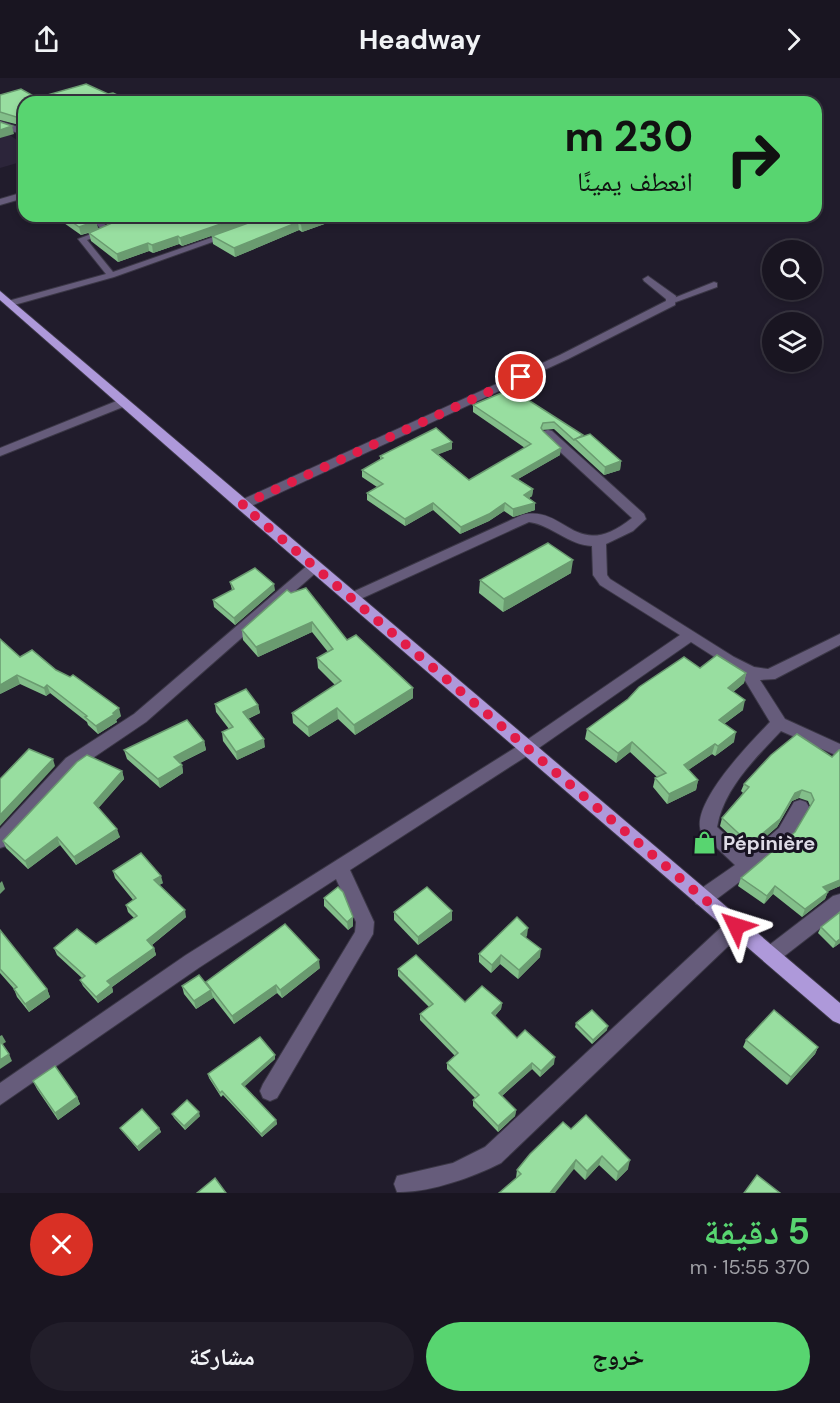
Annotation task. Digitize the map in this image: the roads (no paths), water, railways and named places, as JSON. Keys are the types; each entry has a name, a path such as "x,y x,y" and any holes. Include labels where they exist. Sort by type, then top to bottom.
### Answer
{"main road":[{"path":"4,301 840,1016"}],"street":[{"path":"0,124 18,130"},
{"path":"0,202 18,197"},
{"path":"242,505 564,357 673,300 648,279"},
{"path":"0,452 124,402"},
{"path":"351,598 527,518 539,518 580,540 599,542 635,524 639,519 637,514 548,434"},
{"path":"599,542 600,575 605,582 747,671 761,676 770,675 840,639"},
{"path":"0,841 72,763 140,718 314,567"},
{"path":"0,1095 193,961 527,748 691,635"},
{"path":"747,671 779,723 840,751"},
{"path":"748,866 708,829 708,823 731,776 779,723"},
{"path":"703,898 748,866 785,833 800,807"},
{"path":"270,1091 364,934 365,922 340,867"},
{"path":"771,956 840,902"},
{"path":"405,1184 455,1174 493,1155 736,926"}],"lane":[{"path":"99,222 107,231 82,239 111,275"},
{"path":"4,301 111,275 239,231"},
{"path":"673,300 714,285"}],"place":[{"name":"Pépinière","path":"705,843"}]}
